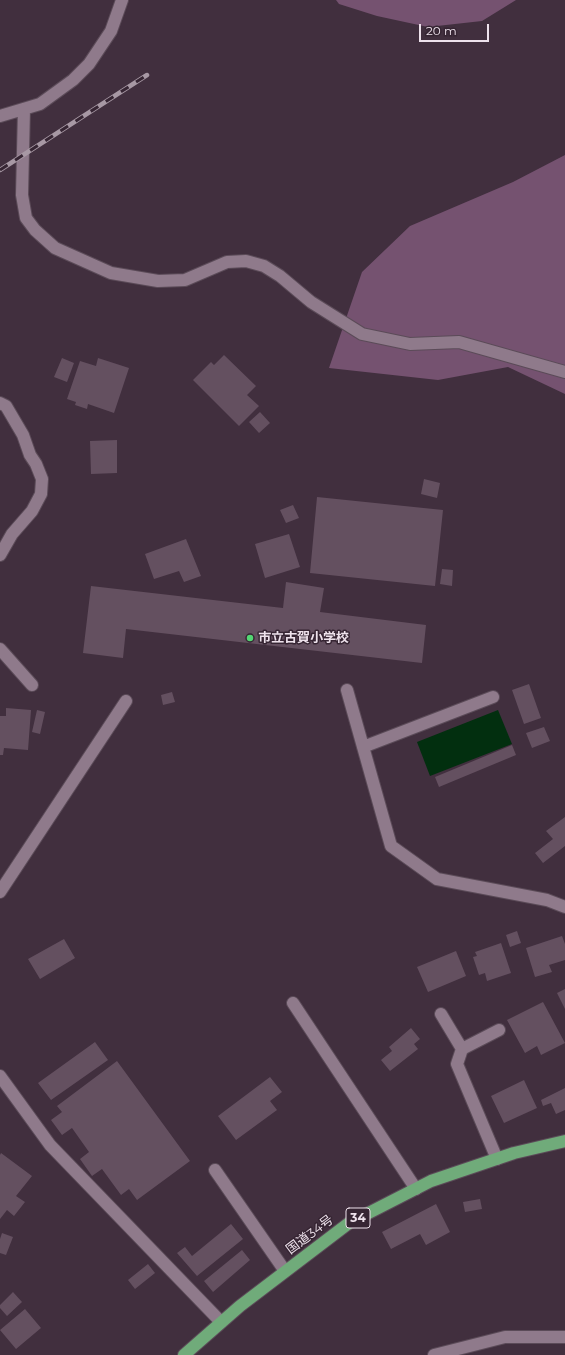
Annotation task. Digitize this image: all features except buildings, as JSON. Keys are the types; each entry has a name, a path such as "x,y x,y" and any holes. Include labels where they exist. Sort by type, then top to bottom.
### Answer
{"highway":[{"name":"国道34号","path":"184,1355 240,1306 349,1223 430,1181 514,1153 565,1142"}],"street":[{"path":"0,116 40,104 73,80 89,64 111,31 122,0"},
{"path":"24,109 22,195 26,218 35,230 55,248 111,273 158,281 185,280 228,262 246,261 269,269 280,276 311,302 362,334 410,344 459,342 565,372"},
{"path":"0,403 6,406 23,435 30,456 36,464 42,479 40,494 32,511 12,534 0,555"},
{"path":"0,649 32,685"},
{"path":"348,690 391,846 437,880 547,900 565,907"},
{"path":"363,747 493,697"},
{"path":"0,892 126,701"},
{"path":"293,1003 416,1189"},
{"path":"441,1014 462,1050"},
{"path":"497,1159 457,1064 462,1050 499,1030"},
{"path":"0,1076 50,1145 221,1322"},
{"path":"215,1170 285,1271"},
{"path":"434,1355 505,1337 565,1337"}],"shaded area":[{"path":"336,0 516,0 482,21 428,27 377,16 339,4"},
{"path":"565,155 565,394 508,367 438,380 329,368 362,272 410,226 513,182"},
{"path":"498,710 512,744 430,776 417,742"}],"railway":[{"path":"0,170 147,75"}],"place":[{"name":"市立古賀小学校","path":"250,638"}]}
